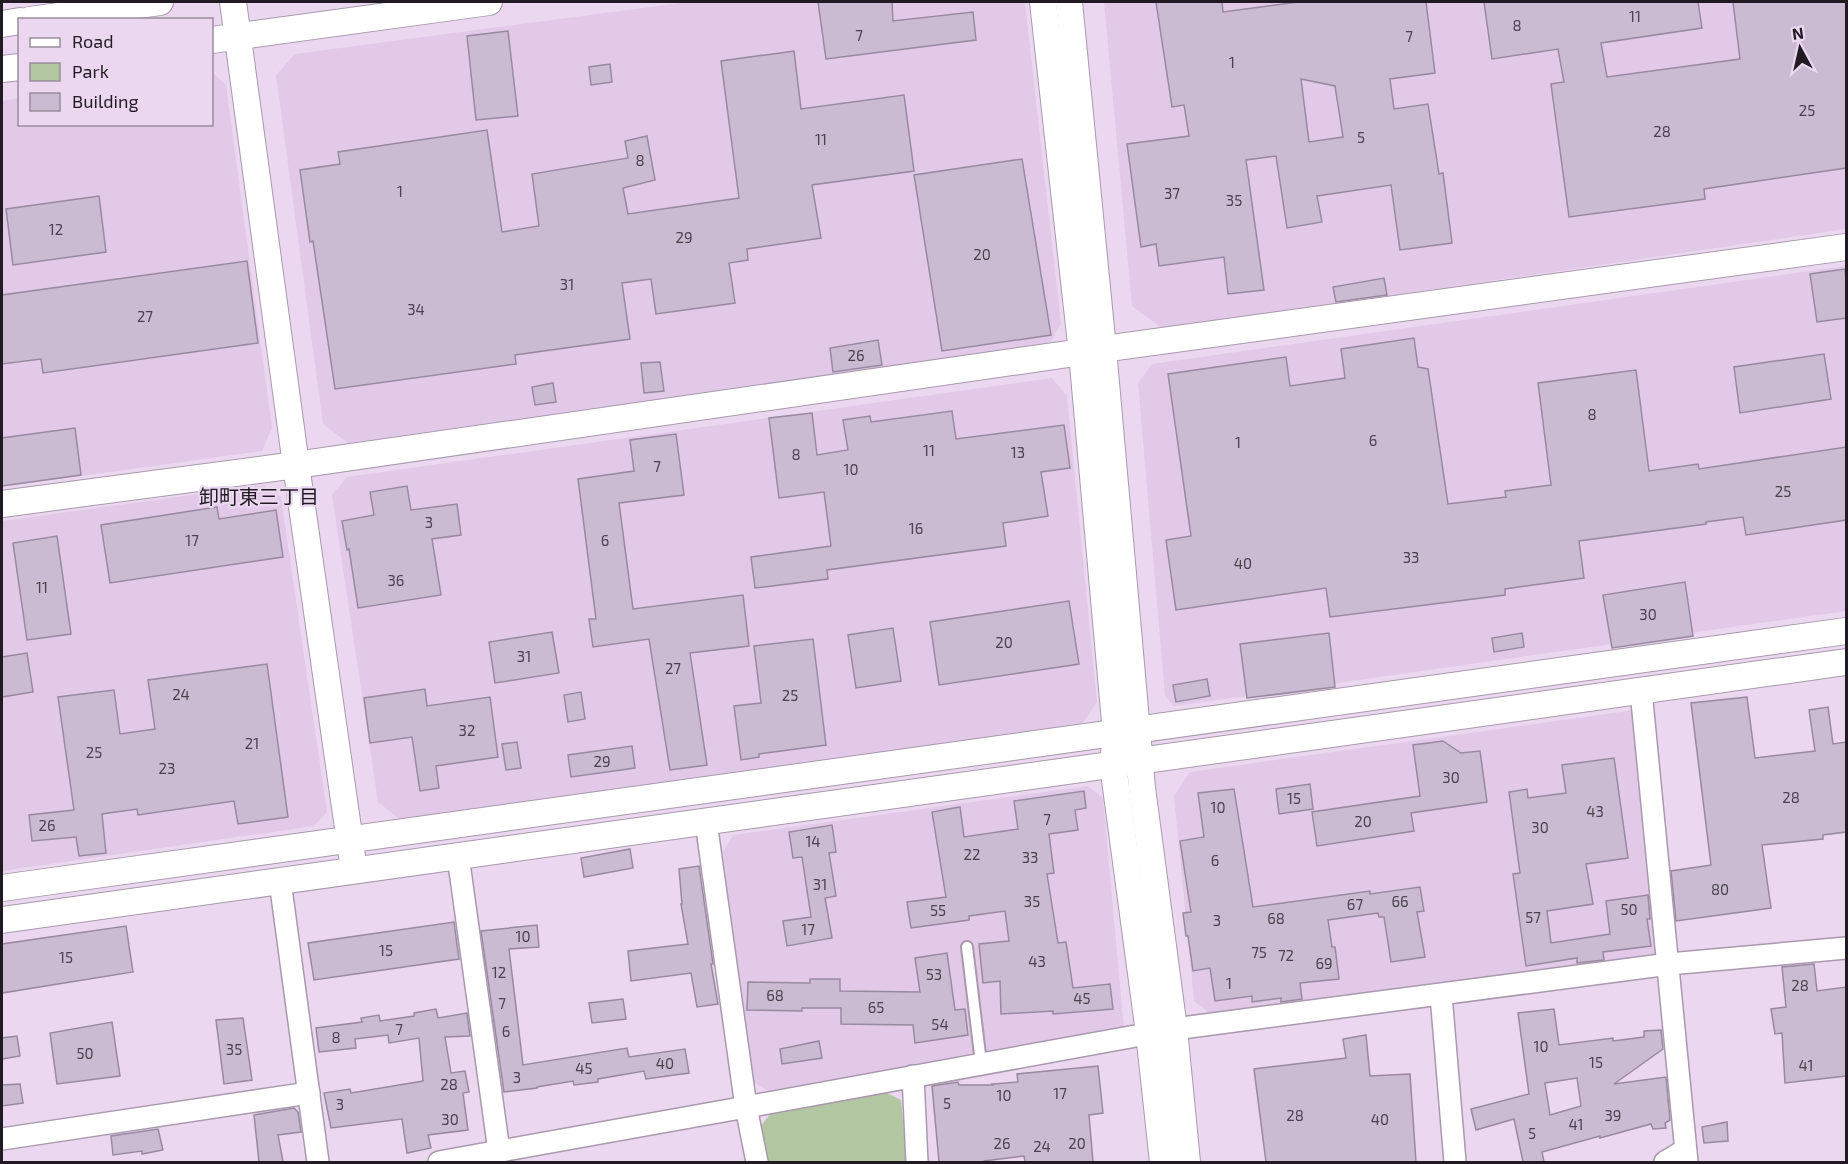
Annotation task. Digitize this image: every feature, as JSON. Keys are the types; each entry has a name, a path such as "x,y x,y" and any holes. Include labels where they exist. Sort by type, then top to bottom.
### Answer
{"street":[{"path":"44,18 160,2"},
{"path":"233,2 354,871"},
{"path":"213,40 489,2"},
{"path":"1043,2 1092,351"},
{"path":"1069,2 1092,351 1126,731 1140,760 1174,1029 1187,1162"},
{"path":"2,24 18,21"},
{"path":"2,69 18,67"},
{"path":"2,504 296,465 1092,351 1846,247"},
{"path":"2,888 1846,631"},
{"path":"2,920 1846,662"},
{"path":"1641,691 1686,1156 1665,1162"},
{"path":"1126,731 1113,765 1149,1033 1163,1162"},
{"path":"706,822 746,1107 757,1162"},
{"path":"458,856 499,1151"},
{"path":"280,881 318,1162"},
{"path":"439,1162 1174,1029 1669,964 1846,948"},
{"path":"1441,995 1455,1162"},
{"path":"913,1076 917,1162"},
{"path":"2,1138 309,1093"}],"lane":[{"path":"967,947 981,1063"}],"shaded area":[{"path":"688,2 1025,2 1061,324 1049,345 348,443 323,424 276,75 295,54"},
{"path":"1104,2 1846,2 1846,229 1163,329 1132,306"},
{"path":"213,73 226,85 272,428 262,451 2,487 2,101 18,98 18,126 213,126"},
{"path":"1846,266 1846,611 1174,706 1165,696 1138,383 1152,364"},
{"path":"1052,378 1067,396 1097,702 1082,724 402,821 378,802 332,495 347,477"},
{"path":"264,485 281,497 327,812 314,826 2,871 2,521"},
{"path":"1635,710 1662,958 1213,1016 1194,1001 1174,796 1190,772"},
{"path":"1088,786 1103,798 1124,1030 775,1095 753,1082 723,852 733,835"}],"green space":[{"path":"885,1092 901,1100 907,1162 768,1162 761,1126 773,1110"}],"building":[{"path":"818,2 892,2 893,21 973,12 976,40 826,59"},
{"path":"1156,2 1222,2 1223,12 1298,2 1426,2 1435,73 1390,79 1394,109 1428,104 1439,174 1443,173 1452,243 1400,250 1391,185 1317,196 1322,222 1287,228 1276,156 1246,160 1264,290 1228,294 1224,257 1159,266 1156,244 1141,247 1127,144 1189,136 1184,105 1172,107","holes":["1301,79 1335,86 1343,137 1309,142"]},
{"path":"1484,2 1698,2 1702,28 1601,43 1607,77 1740,59 1733,2 1846,2 1846,168 1704,189 1705,199 1569,217 1551,84 1564,82 1558,49 1492,59"},
{"path":"508,31 518,116 476,120 467,36"},
{"path":"794,51 801,109 904,95 914,171 812,185 821,238 747,249 748,260 729,263 735,303 656,314 651,279 622,283 630,339 515,355 516,364 335,389 300,170 340,164 338,152 487,130 502,232 539,226 532,174 628,158 625,141 647,136 655,180 623,188 628,214 739,198 721,61"},
{"path":"610,64 612,82 591,85 589,67"},
{"path":"1022,159 1051,335 942,351 914,175"},
{"path":"99,196 106,252 13,265 6,209"},
{"path":"247,261 258,343 43,373 41,359 2,364 2,295"},
{"path":"1845,269 1846,318 1817,322 1810,274"},
{"path":"1384,278 1387,295 1336,302 1333,287"},
{"path":"1414,338 1418,367 1428,369 1448,504 1506,497 1505,491 1551,485 1538,383 1636,370 1649,471 1698,464 1699,469 1846,447 1846,520 1746,535 1743,517 1579,541 1584,578 1505,589 1505,595 1330,617 1326,588 1176,610 1166,540 1191,536 1168,374 1286,357 1290,386 1345,378 1341,349"},
{"path":"878,340 882,365 833,372 830,348"},
{"path":"1824,354 1831,399 1740,413 1734,367"},
{"path":"660,362 664,391 644,393 641,363"},
{"path":"553,383 556,402 535,405 532,387"},
{"path":"952,411 956,439 1064,425 1070,468 1041,472 1048,516 1003,523 1006,546 827,570 828,579 755,588 751,557 831,546 824,492 779,498 769,418 812,413 817,455 848,450 843,420 870,416 871,422"},
{"path":"75,428 81,475 2,486 2,438"},
{"path":"676,434 684,495 619,503 633,609 743,595 749,646 690,653 707,765 670,770 649,639 593,647 589,619 596,619 578,479 634,471 630,440"},
{"path":"407,486 411,510 457,504 461,535 432,539 441,595 358,608 349,549 347,550 342,521 374,515 370,492"},
{"path":"217,507 219,519 276,510 283,557 110,583 101,525"},
{"path":"57,536 71,634 27,640 13,543"},
{"path":"1685,582 1693,636 1612,648 1603,595"},
{"path":"1069,601 1079,664 939,685 930,622"},
{"path":"893,628 901,681 856,688 848,635"},
{"path":"552,632 559,673 495,683 489,642"},
{"path":"1329,633 1335,687 1247,698 1240,644"},
{"path":"1522,633 1524,647 1494,652 1492,638"},
{"path":"813,639 826,745 759,754 759,757 741,760 734,706 761,703 754,646"},
{"path":"27,653 33,692 2,697 2,657"},
{"path":"267,664 288,817 238,824 234,801 138,815 137,809 102,814 106,853 79,856 76,837 32,841 29,815 74,810 58,697 114,690 120,734 155,729 148,680"},
{"path":"1207,679 1210,696 1176,702 1173,685"},
{"path":"425,689 427,706 490,697 498,757 436,766 439,788 420,791 412,737 370,743 364,698"},
{"path":"581,692 585,719 568,722 564,695"},
{"path":"1747,697 1755,758 1815,751 1809,710 1828,707 1833,744 1846,742 1846,832 1823,835 1823,839 1762,845 1771,908 1676,921 1671,871 1711,865 1691,703"},
{"path":"1443,741 1461,753 1480,751 1487,802 1411,813 1414,831 1317,846 1312,812 1420,796 1413,745"},
{"path":"517,742 521,768 506,770 502,744"},
{"path":"632,746 635,768 571,777 568,755"},
{"path":"1614,758 1628,858 1586,864 1593,904 1547,911 1551,943 1610,934 1606,901 1648,895 1650,919 1647,919 1651,946 1603,952 1604,960 1577,963 1577,958 1526,966 1513,874 1520,873 1509,792 1527,789 1528,798 1566,793 1562,765"},
{"path":"1310,784 1313,809 1279,814 1276,789"},
{"path":"1234,789 1253,907 1370,891 1370,894 1420,887 1424,911 1417,912 1425,957 1391,962 1384,917 1379,917 1378,913 1328,920 1332,947 1335,947 1339,979 1300,983 1302,999 1281,1002 1281,998 1252,1002 1252,996 1215,1001 1210,968 1193,971 1183,913 1191,912 1180,841 1204,837 1198,793"},
{"path":"1084,791 1086,808 1075,810 1078,830 1049,834 1054,873 1047,874 1058,943 1066,942 1073,988 1110,984 1113,1009 1053,1014 1053,1011 1001,1014 1000,981 983,983 979,944 1009,941 1005,911 969,916 969,920 911,928 907,902 946,897 932,812 960,807 964,837 1018,829 1014,801"},
{"path":"832,825 836,852 829,853 836,896 825,898 832,938 787,946 783,921 811,917 802,857 793,858 789,832"},
{"path":"630,849 633,868 584,877 581,858"},
{"path":"699,866 718,1004 697,1007 691,973 631,981 628,951 688,944 681,904 679,869"},
{"path":"454,922 459,959 314,980 308,943"},
{"path":"537,925 539,947 509,949 523,1065 627,1048 629,1057 685,1049 689,1073 646,1079 644,1071 598,1079 598,1082 574,1085 573,1081 504,1092 481,931"},
{"path":"126,926 133,972 2,993 2,944"},
{"path":"947,953 955,1010 965,1009 968,1035 915,1043 913,1025 841,1024 841,1008 802,1008 802,1011 747,1010 748,982 810,983 810,979 840,979 840,991 920,992 915,958"},
{"path":"1814,964 1817,991 1846,987 1846,1076 1785,1083 1782,1033 1775,1034 1771,1009 1786,1007 1782,967"},
{"path":"623,999 626,1019 592,1023 589,1003"},
{"path":"436,1009 438,1018 467,1013 470,1036 445,1037 451,1073 465,1071 469,1092 463,1093 468,1130 428,1135 431,1148 407,1153 402,1119 331,1128 324,1093 350,1089 351,1093 423,1081 419,1038 389,1043 388,1035 355,1039 356,1048 319,1052 316,1028 362,1022 361,1018 379,1015 380,1021 414,1016 414,1013"},
{"path":"1554,1009 1559,1045 1613,1038 1613,1041 1644,1037 1644,1031 1661,1030 1663,1049 1614,1084 1666,1077 1670,1120 1665,1123 1666,1128 1653,1129 1651,1124 1542,1152 1544,1162 1523,1162 1514,1119 1476,1130 1471,1109 1529,1094 1518,1013","holes":["1577,1078 1581,1106 1550,1115 1545,1083"]},
{"path":"243,1018 252,1080 224,1084 216,1020"},
{"path":"112,1022 120,1076 57,1084 50,1033"},
{"path":"1366,1035 1370,1076 1410,1074 1416,1162 1266,1162 1254,1069 1346,1058 1343,1039"},
{"path":"17,1036 20,1056 2,1059 2,1038"},
{"path":"819,1041 822,1058 782,1064 780,1049"},
{"path":"1098,1066 1103,1113 1089,1115 1093,1162 1025,1162 1024,1156 984,1162 939,1162 932,1086 958,1082 959,1085 993,1085 1018,1082 1017,1074"},
{"path":"20,1084 23,1103 2,1106 2,1085"},
{"path":"294,1108 298,1112 301,1132 278,1135 283,1162 259,1162 254,1115"},
{"path":"1727,1122 1728,1141 1704,1143 1702,1127"},
{"path":"158,1129 163,1150 142,1154 142,1151 113,1155 111,1136"}],"district":[{"name":"卸町東三丁目","path":"259,497"}]}
